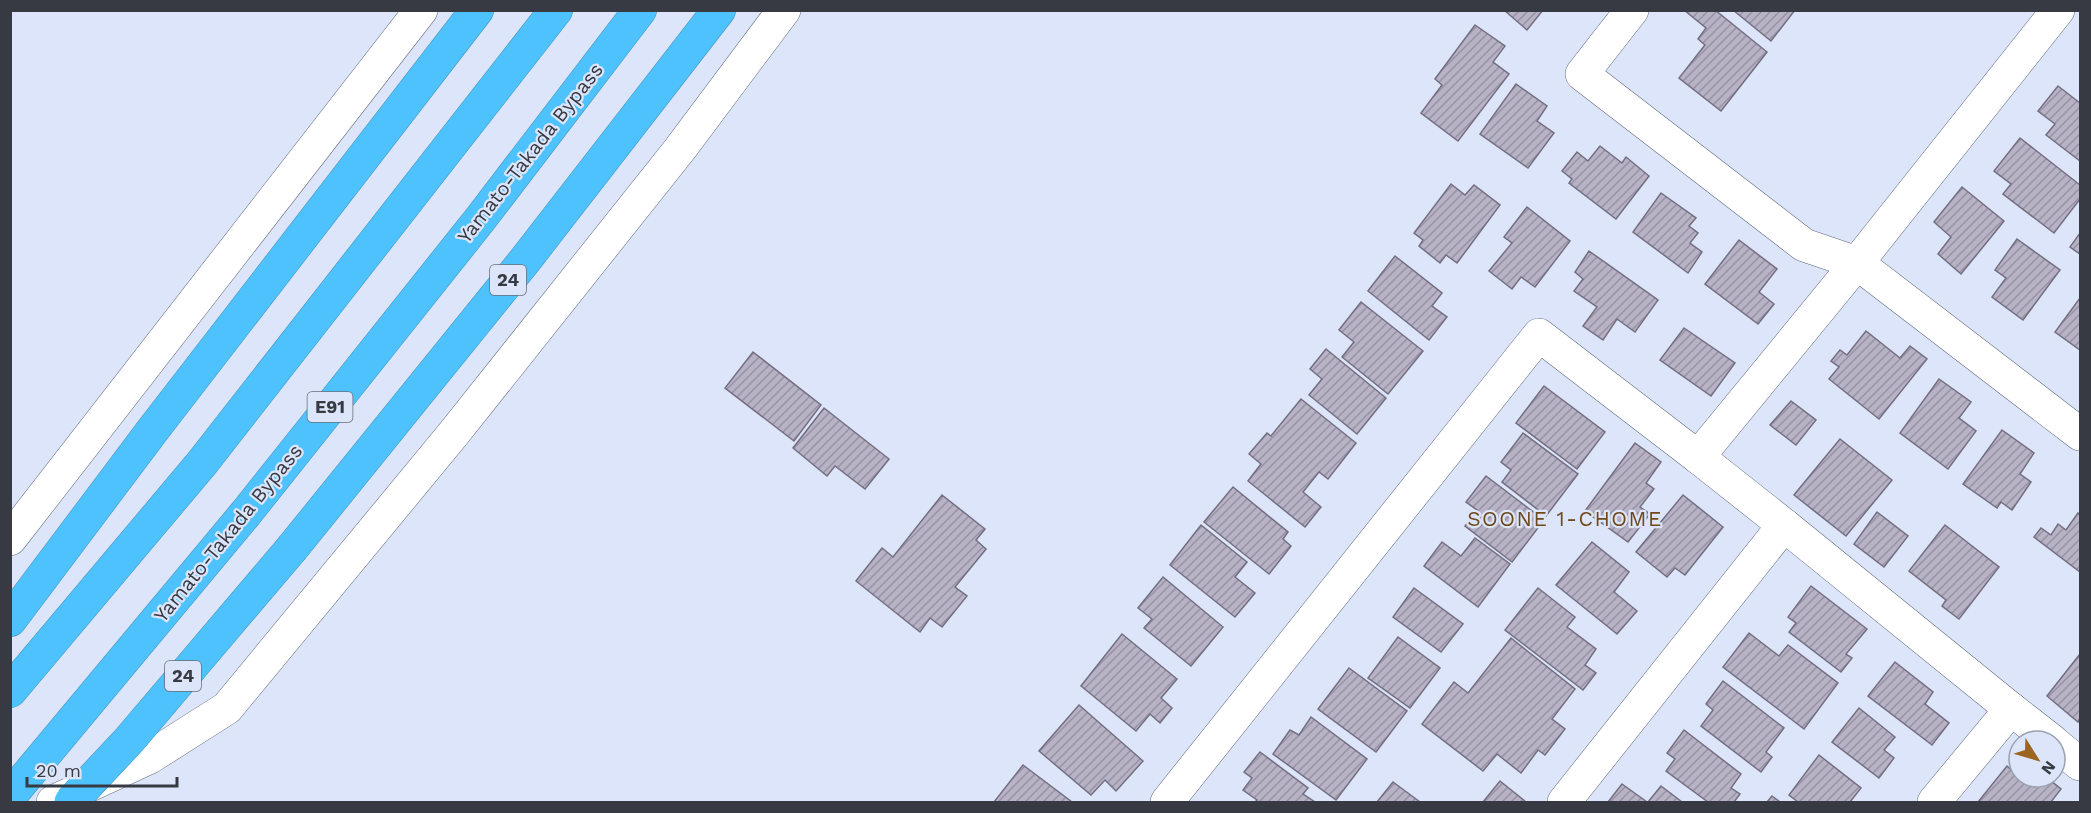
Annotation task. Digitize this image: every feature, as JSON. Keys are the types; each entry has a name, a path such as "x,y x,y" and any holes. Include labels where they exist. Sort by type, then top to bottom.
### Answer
{"highway":[{"path":"10,620 477,10"},
{"path":"10,691 202,463 556,10"},
{"name":"Yamato-Takada Bypass","path":"10,796 253,504 481,218 640,10"},
{"name":"24","path":"71,802 130,739 293,547 526,259 719,10"}],"street":[{"path":"10,538 421,10"},
{"path":"53,802 150,757 226,708 454,433 680,149 784,10"},
{"path":"1632,10 1582,74 1804,245 1857,263 2080,434"},
{"path":"1698,457 1857,263 2058,10"},
{"path":"1167,802 1539,335 1784,525 2036,729"},
{"path":"1564,802 1784,525"},
{"path":"1934,802 2011,709"},
{"path":"2067,753 2080,764"}],"building":[{"path":"1504,10 1543,10 1527,30"},
{"path":"1684,10 1715,10 1767,52 1721,111 1679,78 1705,45 1698,39 1706,28"},
{"path":"1733,10 1795,10 1771,41"},
{"path":"1475,25 1505,46 1493,62 1509,74 1458,141 1421,113 1442,85 1435,79"},
{"path":"1516,84 1547,106 1537,121 1554,133 1528,168 1480,134"},
{"path":"2058,86 2080,103 2080,161 2046,135 2055,124 2038,111"},
{"path":"2020,138 2080,185 2080,199 2054,233 2003,194 2011,184 1994,171"},
{"path":"1600,146 1622,163 1626,157 1649,176 1616,219 1569,183 1572,179 1562,171 1577,152 1588,161"},
{"path":"1451,184 1465,195 1474,185 1500,205 1457,263 1446,255 1440,263 1419,246 1423,240 1414,233"},
{"path":"1962,187 2004,221 1961,274 1938,254 1951,237 1934,222"},
{"path":"1661,193 1696,218 1689,226 1698,233 1690,243 1702,252 1688,273 1633,232"},
{"path":"1527,207 1570,241 1535,287 1521,277 1512,289 1489,271 1512,243 1504,237"},
{"path":"2080,233 2080,254 2070,247"},
{"path":"2017,239 2060,270 2023,320 1992,297 2006,278 1995,270"},
{"path":"1739,240 1777,269 1759,292 1774,304 1758,324 1705,284"},
{"path":"1589,251 1658,300 1635,332 1617,319 1603,340 1583,326 1597,307 1574,291 1583,279 1575,272"},
{"path":"1395,256 1442,293 1432,306 1447,317 1429,340 1368,291"},
{"path":"2080,298 2080,350 2055,332"},
{"path":"1361,302 1423,351 1388,394 1342,357 1354,342 1339,330"},
{"path":"1684,328 1735,363 1711,396 1660,360"},
{"path":"1866,331 1900,358 1910,346 1927,359 1879,419 1829,379 1839,367 1831,361 1840,350 1847,355"},
{"path":"1326,349 1386,398 1357,434 1309,395 1322,379 1310,369"},
{"path":"753,352 821,405 794,441 725,388"},
{"path":"1939,379 1971,402 1959,418 1976,431 1948,469 1900,433"},
{"path":"1544,386 1605,432 1577,469 1516,423"},
{"path":"1301,399 1356,443 1328,479 1319,472 1303,492 1321,507 1305,527 1248,481 1261,464 1249,454 1267,433 1271,436"},
{"path":"1791,401 1816,420 1796,445 1770,425"},
{"path":"824,408 889,459 865,489 835,466 827,476 793,448"},
{"path":"2002,430 2034,453 2020,474 2031,482 2012,510 2001,502 1997,508 1963,484"},
{"path":"1523,433 1578,474 1546,516 1502,482 1511,470 1501,462"},
{"path":"1840,439 1892,480 1846,536 1794,495"},
{"path":"1635,443 1661,462 1646,483 1654,489 1640,507 1650,514 1628,542 1585,511"},
{"path":"1486,476 1544,520 1512,562 1465,526 1477,510 1466,502"},
{"path":"1233,487 1288,532 1283,539 1291,546 1269,574 1204,522"},
{"path":"942,495 985,529 976,540 986,549 955,587 967,596 942,627 930,618 920,632 856,581 882,548 893,557"},
{"path":"1683,495 1723,527 1685,575 1675,568 1667,577 1636,552"},
{"path":"1877,512 1908,536 1884,567 1854,544"},
{"path":"2078,513 2080,515 2080,572 2034,537 2041,528 2051,535 2058,524 2066,530"},
{"path":"1201,525 1247,562 1235,577 1255,593 1235,617 1170,565"},
{"path":"1945,525 1999,567 1959,619 1942,606 1946,600 1909,571"},
{"path":"1475,538 1510,564 1478,607 1424,566 1442,542 1461,556"},
{"path":"1592,542 1629,572 1614,592 1637,611 1617,634 1556,585"},
{"path":"1163,577 1223,627 1191,666 1144,628 1152,619 1138,608"},
{"path":"1811,586 1867,629 1846,654 1852,658 1841,672 1789,632 1796,623 1788,617"},
{"path":"1414,588 1463,624 1441,652 1393,617"},
{"path":"1538,588 1575,617 1567,627 1596,649 1585,665 1596,673 1583,690 1505,630"},
{"path":"1749,633 1779,656 1788,645 1838,683 1804,729 1723,667"},
{"path":"1122,634 1177,679 1161,698 1172,708 1160,723 1150,714 1136,731 1081,686"},
{"path":"1398,637 1440,668 1410,708 1368,678"},
{"path":"1511,638 1575,689 1552,719 1565,729 1545,755 1538,750 1521,773 1497,754 1483,771 1422,724 1454,682 1468,693"},
{"path":"2080,654 2080,718 2078,722 2047,696"},
{"path":"1895,662 1933,692 1925,704 1949,723 1932,745 1868,696"},
{"path":"1349,668 1407,711 1376,752 1318,709"},
{"path":"1723,681 1784,728 1766,752 1772,757 1761,772 1701,726 1713,710 1706,704"},
{"path":"1079,705 1143,761 1116,791 1105,780 1091,795 1039,751"},
{"path":"1859,708 1895,737 1884,750 1894,758 1879,778 1832,742"},
{"path":"1311,717 1367,759 1336,800 1273,754 1290,730 1299,735"},
{"path":"1684,730 1741,774 1731,788 1740,794 1734,802 1708,802 1666,771 1675,759 1667,753"},
{"path":"1260,752 1308,788 1303,794 1315,802 1255,802 1257,800 1243,790 1252,778 1244,772"},
{"path":"1819,755 1861,788 1850,802 1798,802 1789,795"},
{"path":"1023,765 1072,802 994,802"},
{"path":"2007,766 2007,789 2061,789 2051,802 1978,802"},
{"path":"1500,781 1526,802 1483,802"},
{"path":"1393,782 1420,802 1377,802"},
{"path":"1622,784 1647,802 1608,802"},
{"path":"1661,786 1682,802 1648,802"},
{"path":"1772,796 1780,802 1767,802"}],"district":[{"name":"SOONE 1-CHOME","path":"1565,519"}]}
